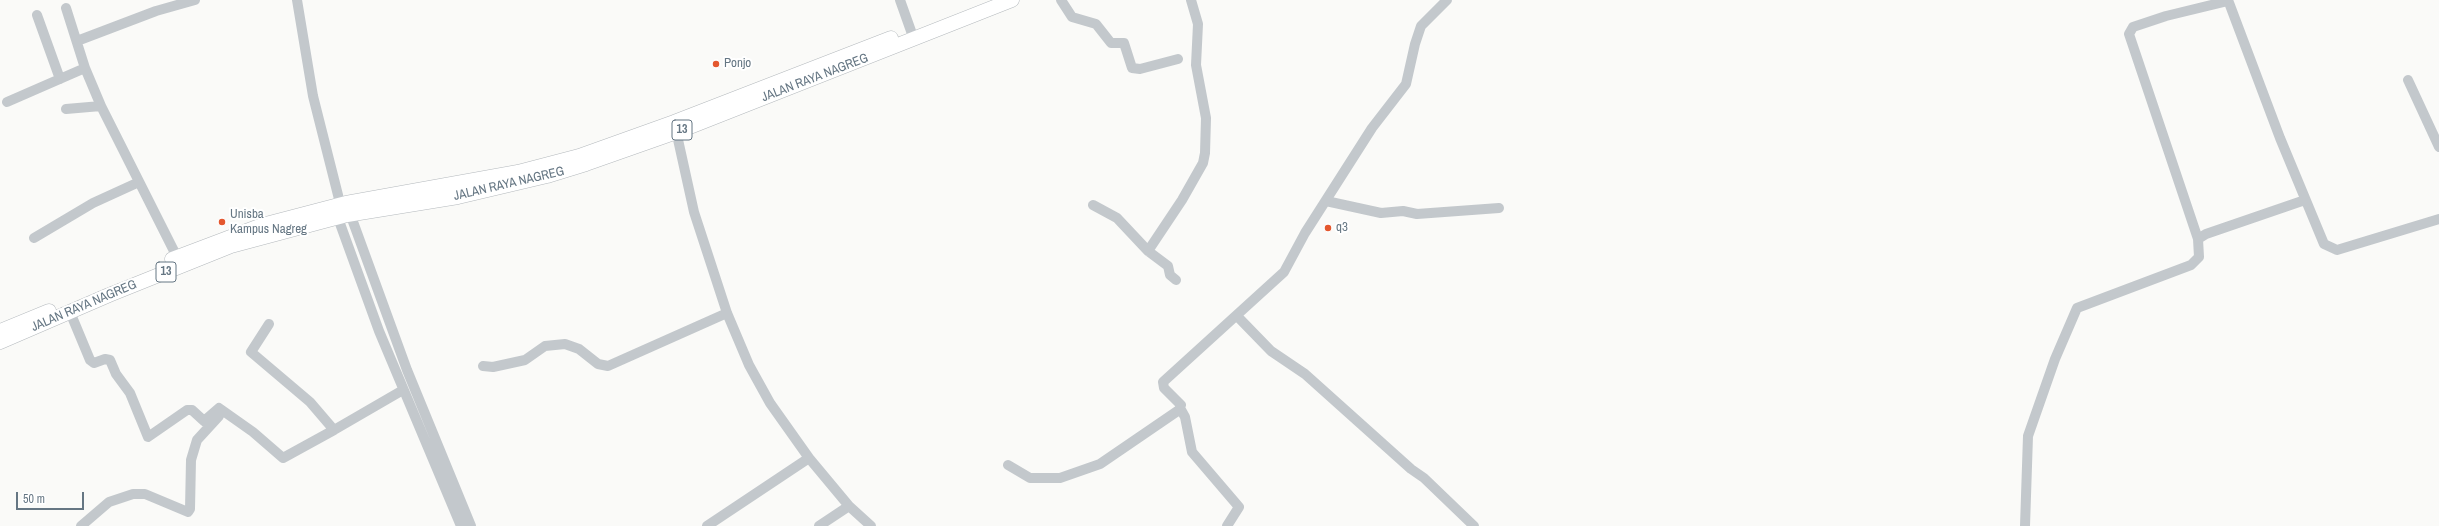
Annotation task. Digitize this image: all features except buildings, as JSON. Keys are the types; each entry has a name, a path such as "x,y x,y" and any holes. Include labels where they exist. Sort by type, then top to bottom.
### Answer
{"highway":[{"name":"JALAN RAYA NAGREG","path":"675,127 988,0"},
{"name":"JALAN RAYA NAGREG","path":"0,331 177,257 262,225 542,167 579,156 675,127 1012,0"},
{"name":"JALAN RAYA NAGREG","path":"0,342 231,246 342,208"}],"street":[{"path":"76,41 156,11 195,0"},
{"path":"297,0 313,96 342,208 396,374 461,526"},
{"path":"900,0 911,31"},
{"path":"1061,0 1072,17 1096,24 1111,43 1124,43 1132,68 1140,69 1178,59"},
{"path":"1148,251 1182,200 1206,153 1206,118 1196,65 1198,24 1191,0"},
{"path":"1227,526 1239,508 1192,452 1185,417 1179,403 1163,387 1163,382 1284,272 1372,128 1406,84 1415,44 1421,26 1447,0"},
{"path":"2025,526 2028,436 2055,359 2074,312 2079,307 2191,265 2200,254 2198,238 2128,37 2133,27 2189,5 2228,0 2305,200 2324,244 2337,250 2439,220"},
{"path":"66,8 85,68 101,106 177,257"},
{"path":"38,15 60,79"},
{"path":"7,102 85,68"},
{"path":"2408,80 2439,147"},
{"path":"66,109 101,106"},
{"path":"675,127 684,176 694,212 727,313 756,380 809,458 849,506 870,526"},
{"path":"34,238 93,203 139,182"},
{"path":"2198,238 2305,200"},
{"path":"1326,201 1381,213 1403,211 1417,214 1499,208"},
{"path":"1093,205 1117,218 1148,251 1168,266 1170,275 1176,280"},
{"path":"342,208 471,526"},
{"path":"70,312 90,360 94,363 107,359 111,361 116,374 130,393 148,437 189,410 194,411 204,420 215,410 223,410 283,458 403,390"},
{"path":"483,366 493,367 525,360 545,346 565,344 579,349 598,364 608,366 727,313"},
{"path":"1237,316 1271,351 1306,374 1411,470 1424,478 1474,526"},
{"path":"269,324 251,352 310,402 334,430"},
{"path":"396,374 407,370"},
{"path":"1008,465 1030,478 1049,480 1067,475 1100,464 1180,408"},
{"path":"81,526 109,502 132,494 145,494 188,512 191,503 191,460 197,440 223,410"},
{"path":"707,526 809,458"},
{"path":"819,526 849,506"}],"place":[{"name":"Ponjo","path":"716,64"},
{"name":"Unisba Kampus Nagreg","path":"222,222"},
{"name":"q3","path":"1328,228"}]}
